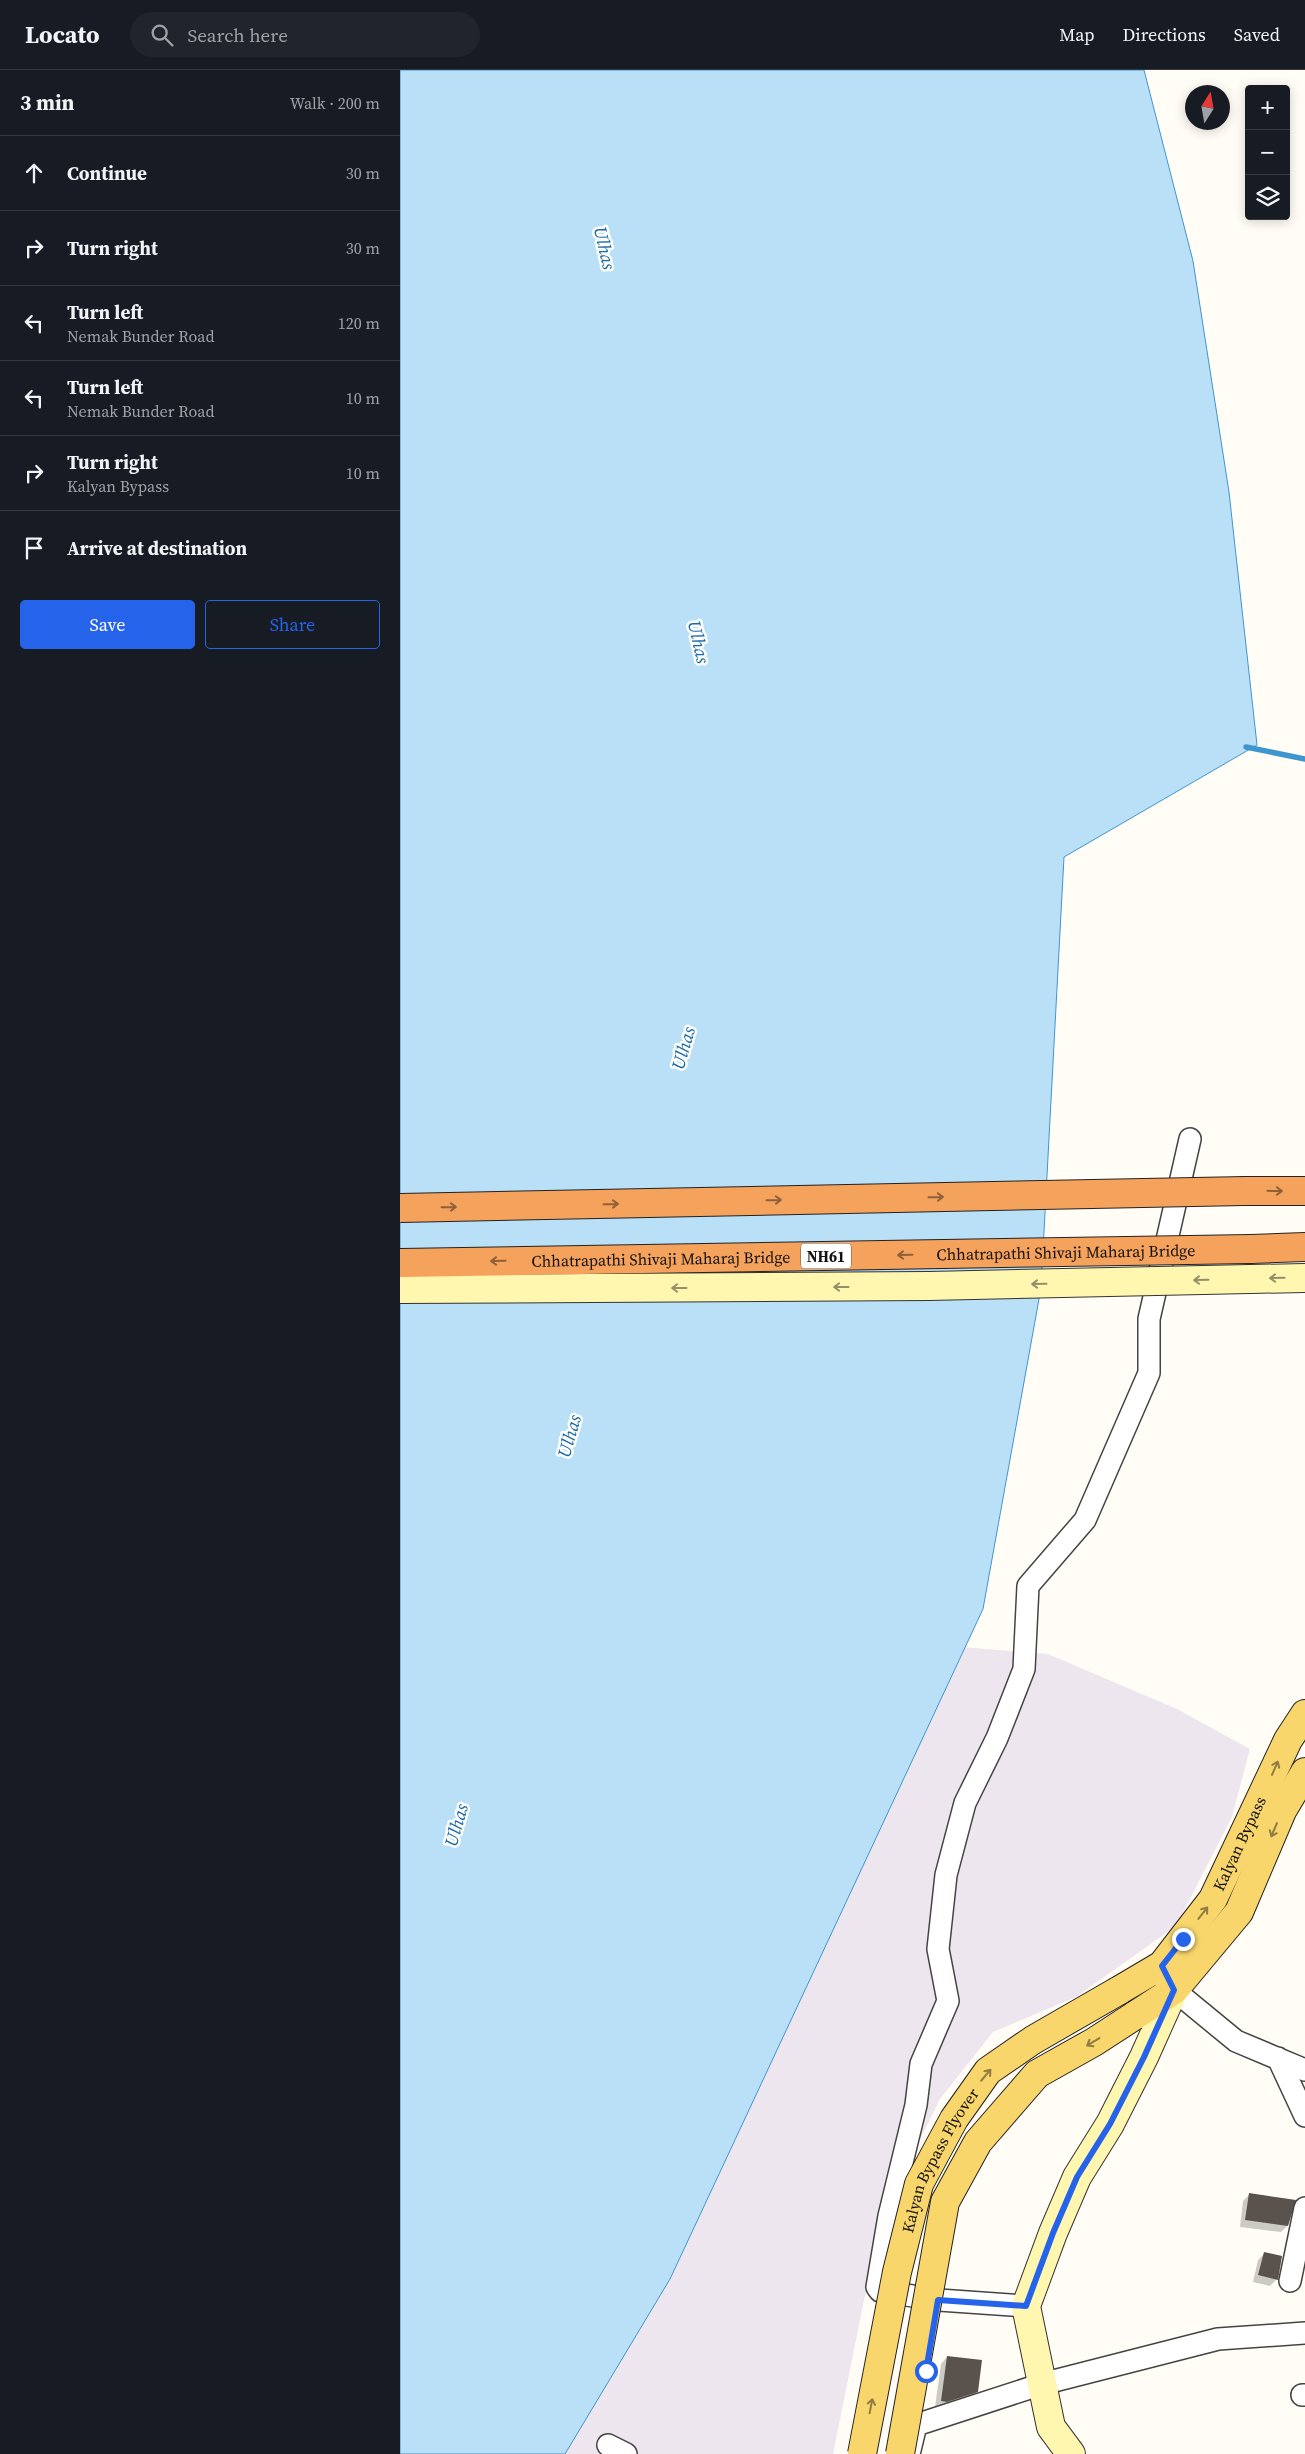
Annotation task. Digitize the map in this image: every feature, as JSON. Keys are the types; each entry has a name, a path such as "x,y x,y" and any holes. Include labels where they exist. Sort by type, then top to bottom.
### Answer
{"highway":[{"path":"400,1208 1305,1191"},
{"name":"Chhatrapathi Shivaji Maharaj Bridge","path":"400,1263 1305,1247"}],"main road":[{"name":"Kalyan Bypass","path":"1162,1966 1213,1899 1288,1740 1305,1714"},
{"name":"Kalyan Bypass","path":"1174,1990 1239,1912 1282,1812 1305,1772"},
{"name":"Kalyan Bypass Flyover","path":"862,2454 897,2272 919,2184 954,2119 988,2071 1033,2040 1162,1966"},
{"name":"Kalyan Bypass Flyover","path":"900,2454 945,2202 978,2142 1036,2074 1094,2042 1174,1990"}],"street":[{"path":"1026,2306 938,2300 880,2291 877,2287 889,2216 916,2105 921,2064 948,2001 938,1949 946,1875 965,1804 997,1738 1024,1670 1028,1586 1085,1520 1149,1373 1149,1319 1190,1139"},
{"path":"400,1289 929,1286 1305,1278"},
{"path":"1162,1966 1174,1990 1236,2041 1305,2070"},
{"path":"1071,2454 1051,2427 1026,2306 1053,2233 1077,2177 1110,2124 1144,2057 1174,1990"},
{"path":"1278,2058 1305,2116"},
{"path":"909,2454 916,2425 945,2251 960,2192 990,2137"},
{"path":"1290,2281 1305,2208"},
{"path":"916,2425 1042,2384 1218,2339 1305,2333"}],"shaded area":[{"path":"948,1646 1048,1654 1177,1709 1250,1749 1232,1817 1176,1926 1076,1997 993,2032 940,2099 880,2221 833,2454 553,2454"}],"water":[{"name":"Ulhas","path":"400,70 1144,70 1193,261 1229,492 1257,745 1064,857 1041,1288 983,1609 670,2279 565,2454 400,2454"}],"building":[{"path":"1249,2193 1296,2200 1288,2226 1245,2220"},
{"path":"1264,2252 1282,2256 1278,2280 1258,2275"},
{"path":"947,2356 982,2360 978,2392 947,2402 941,2401"}],"waterway":[{"path":"1246,747 1305,759"}],"route":[{"path":"926,2371 938,2300 1026,2306 1053,2233 1077,2177 1110,2124 1144,2057 1174,1990 1162,1966 1183,1939"}]}
